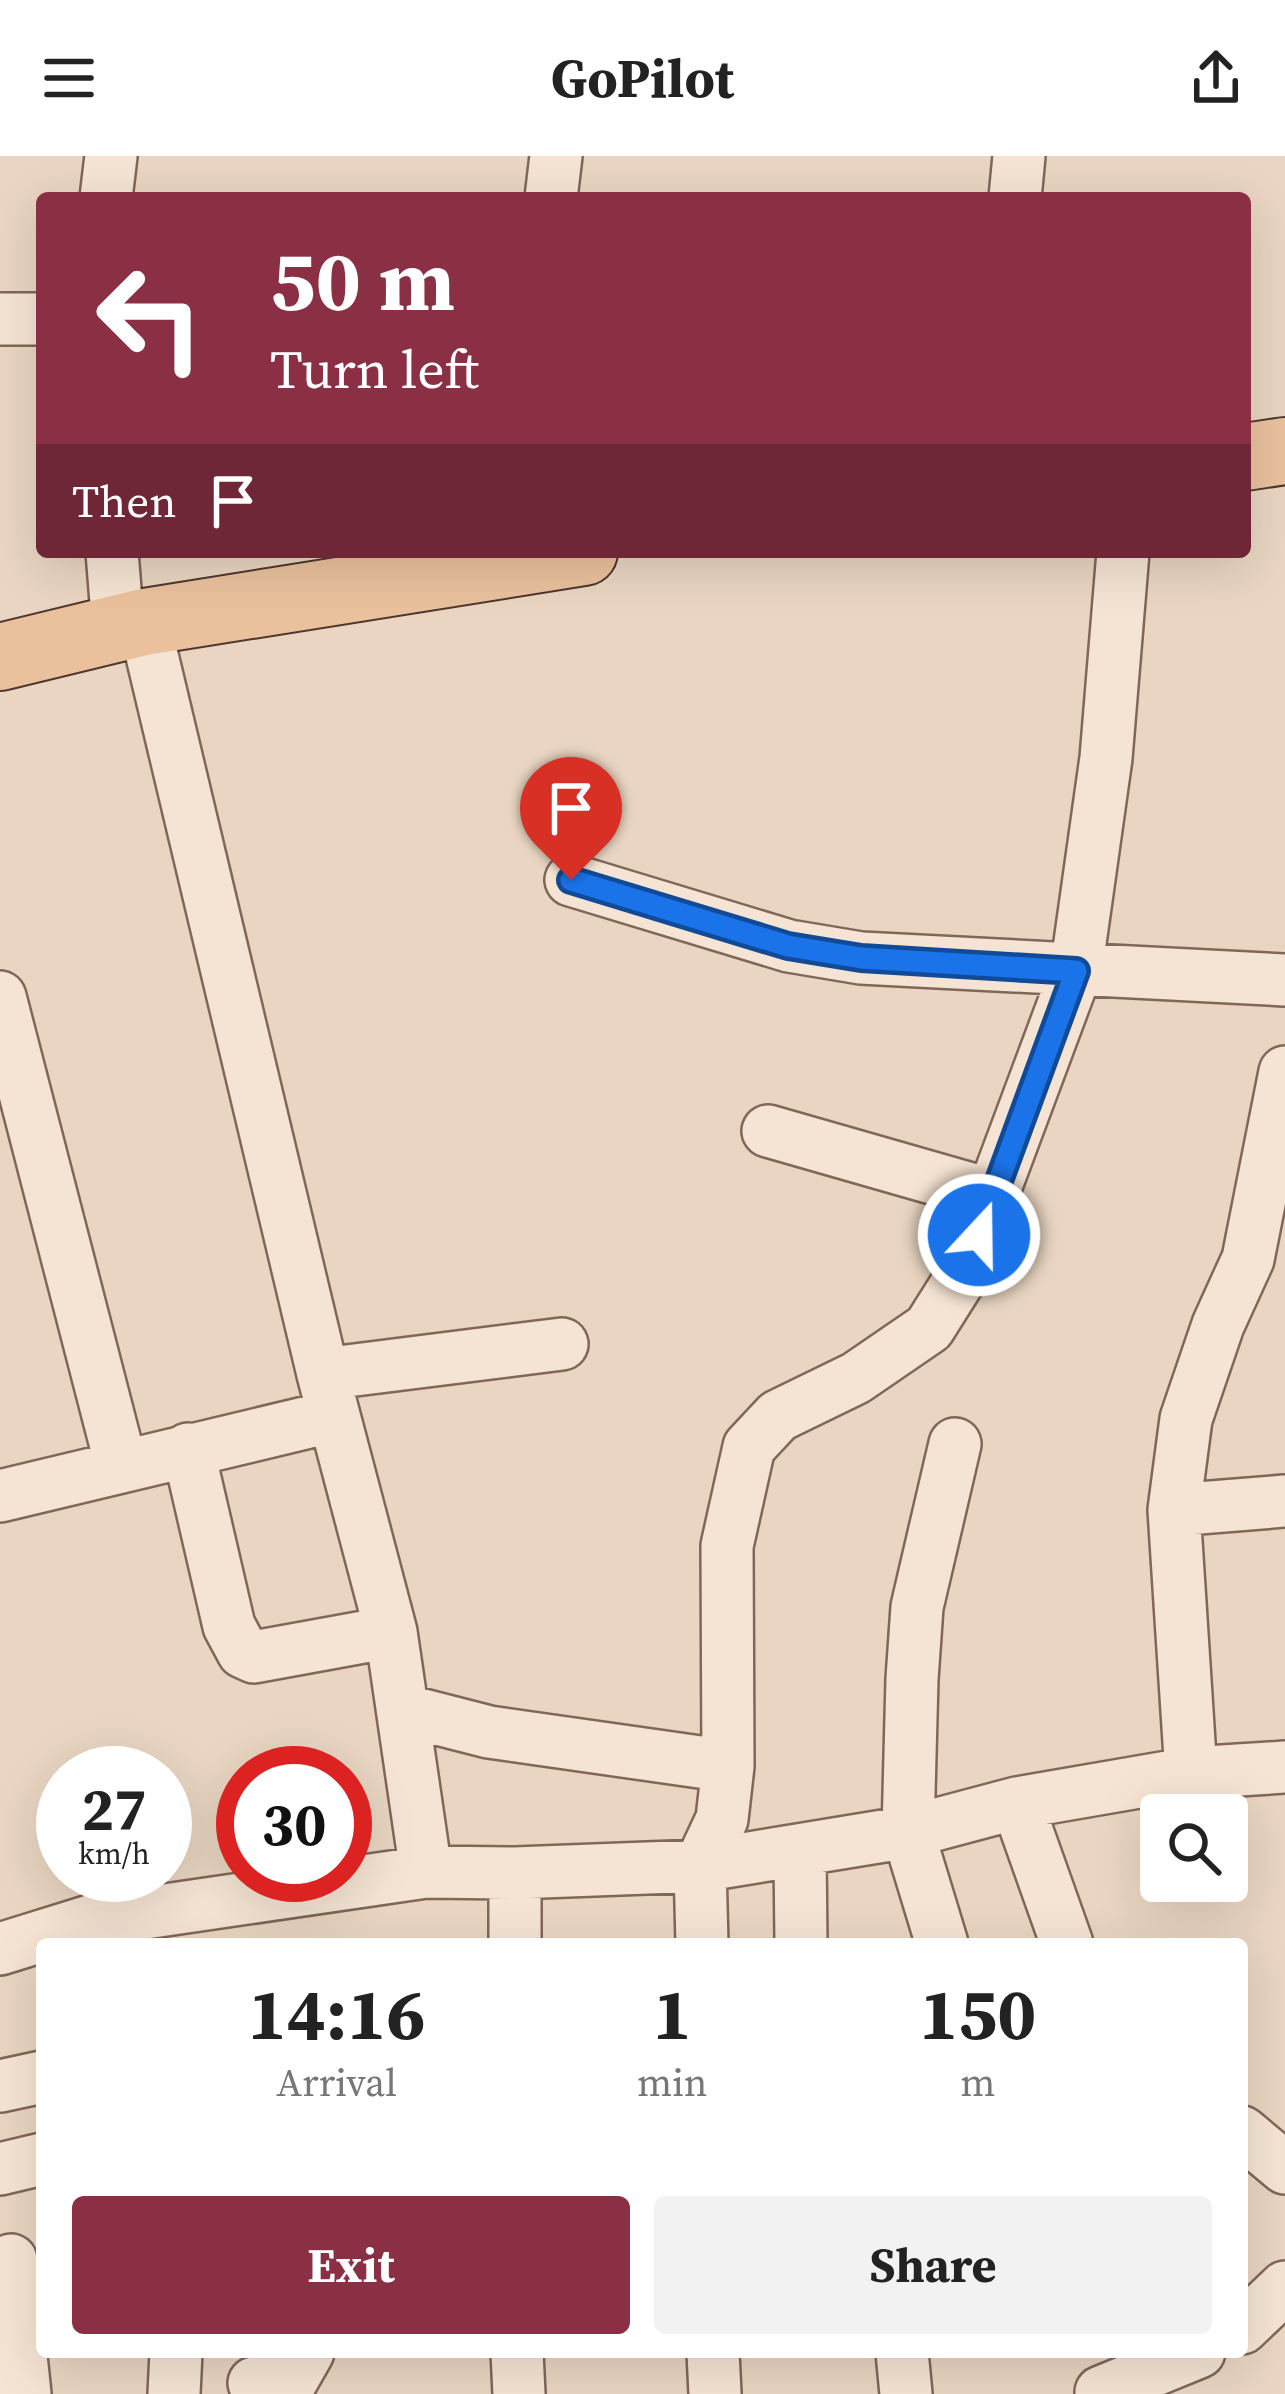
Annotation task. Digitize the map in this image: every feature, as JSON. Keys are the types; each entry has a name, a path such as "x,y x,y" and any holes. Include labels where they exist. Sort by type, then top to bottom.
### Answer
{"main road":[{"path":"1251,456 1285,452"},
{"path":"0,657 131,624 539,558"}],"street":[{"path":"107,192 111,156"},
{"path":"552,192 556,156"},
{"path":"1016,192 1019,156"},
{"path":"0,319 36,319"},
{"path":"114,558 391,1632 426,1872"},
{"path":"702,1938 700,1865 722,1819 728,1766 727,1546 749,1447 778,1416 856,1378 928,1328 963,1274 1076,971 1106,758 1123,558"},
{"path":"571,880 788,946 861,958 1285,980"},
{"path":"0,997 8,1063 121,1465"},
{"path":"1191,1773 1174,1510 1186,1419 1218,1325 1248,1259 1285,1072"},
{"path":"768,1131 995,1196"},
{"path":"0,1496 188,1449 328,1395 562,1344"},
{"path":"940,1938 908,1832 917,1607 955,1444"},
{"path":"188,1449 229,1626 243,1652 254,1657 391,1632"},
{"path":"1174,1510 1285,1501"},
{"path":"403,1710 488,1732 728,1766"},
{"path":"90,1933 259,1920 426,1872 515,1874 700,1865 800,1852 908,1832 1017,1803 1191,1773 1285,1767"},
{"path":"1017,1803 1064,1938"},
{"path":"800,1852 801,1938"},
{"path":"515,1874 515,1938"},
{"path":"0,1949 36,1943"},
{"path":"0,2086 36,2078"},
{"path":"1248,2137 1285,2168"},
{"path":"0,2169 36,2160"},
{"path":"18,2258 9,2337 25,2394"},
{"path":"1248,2322 1285,2287"},
{"path":"174,2394 176,2358"},
{"path":"254,2376 292,2380 305,2358"},
{"path":"517,2358 519,2394"},
{"path":"713,2358 715,2394"},
{"path":"903,2358 906,2394"},
{"path":"1097,2379 1176,2358"}],"route":[{"path":"571,880 788,946 861,958 1076,971 979,1235"}]}
